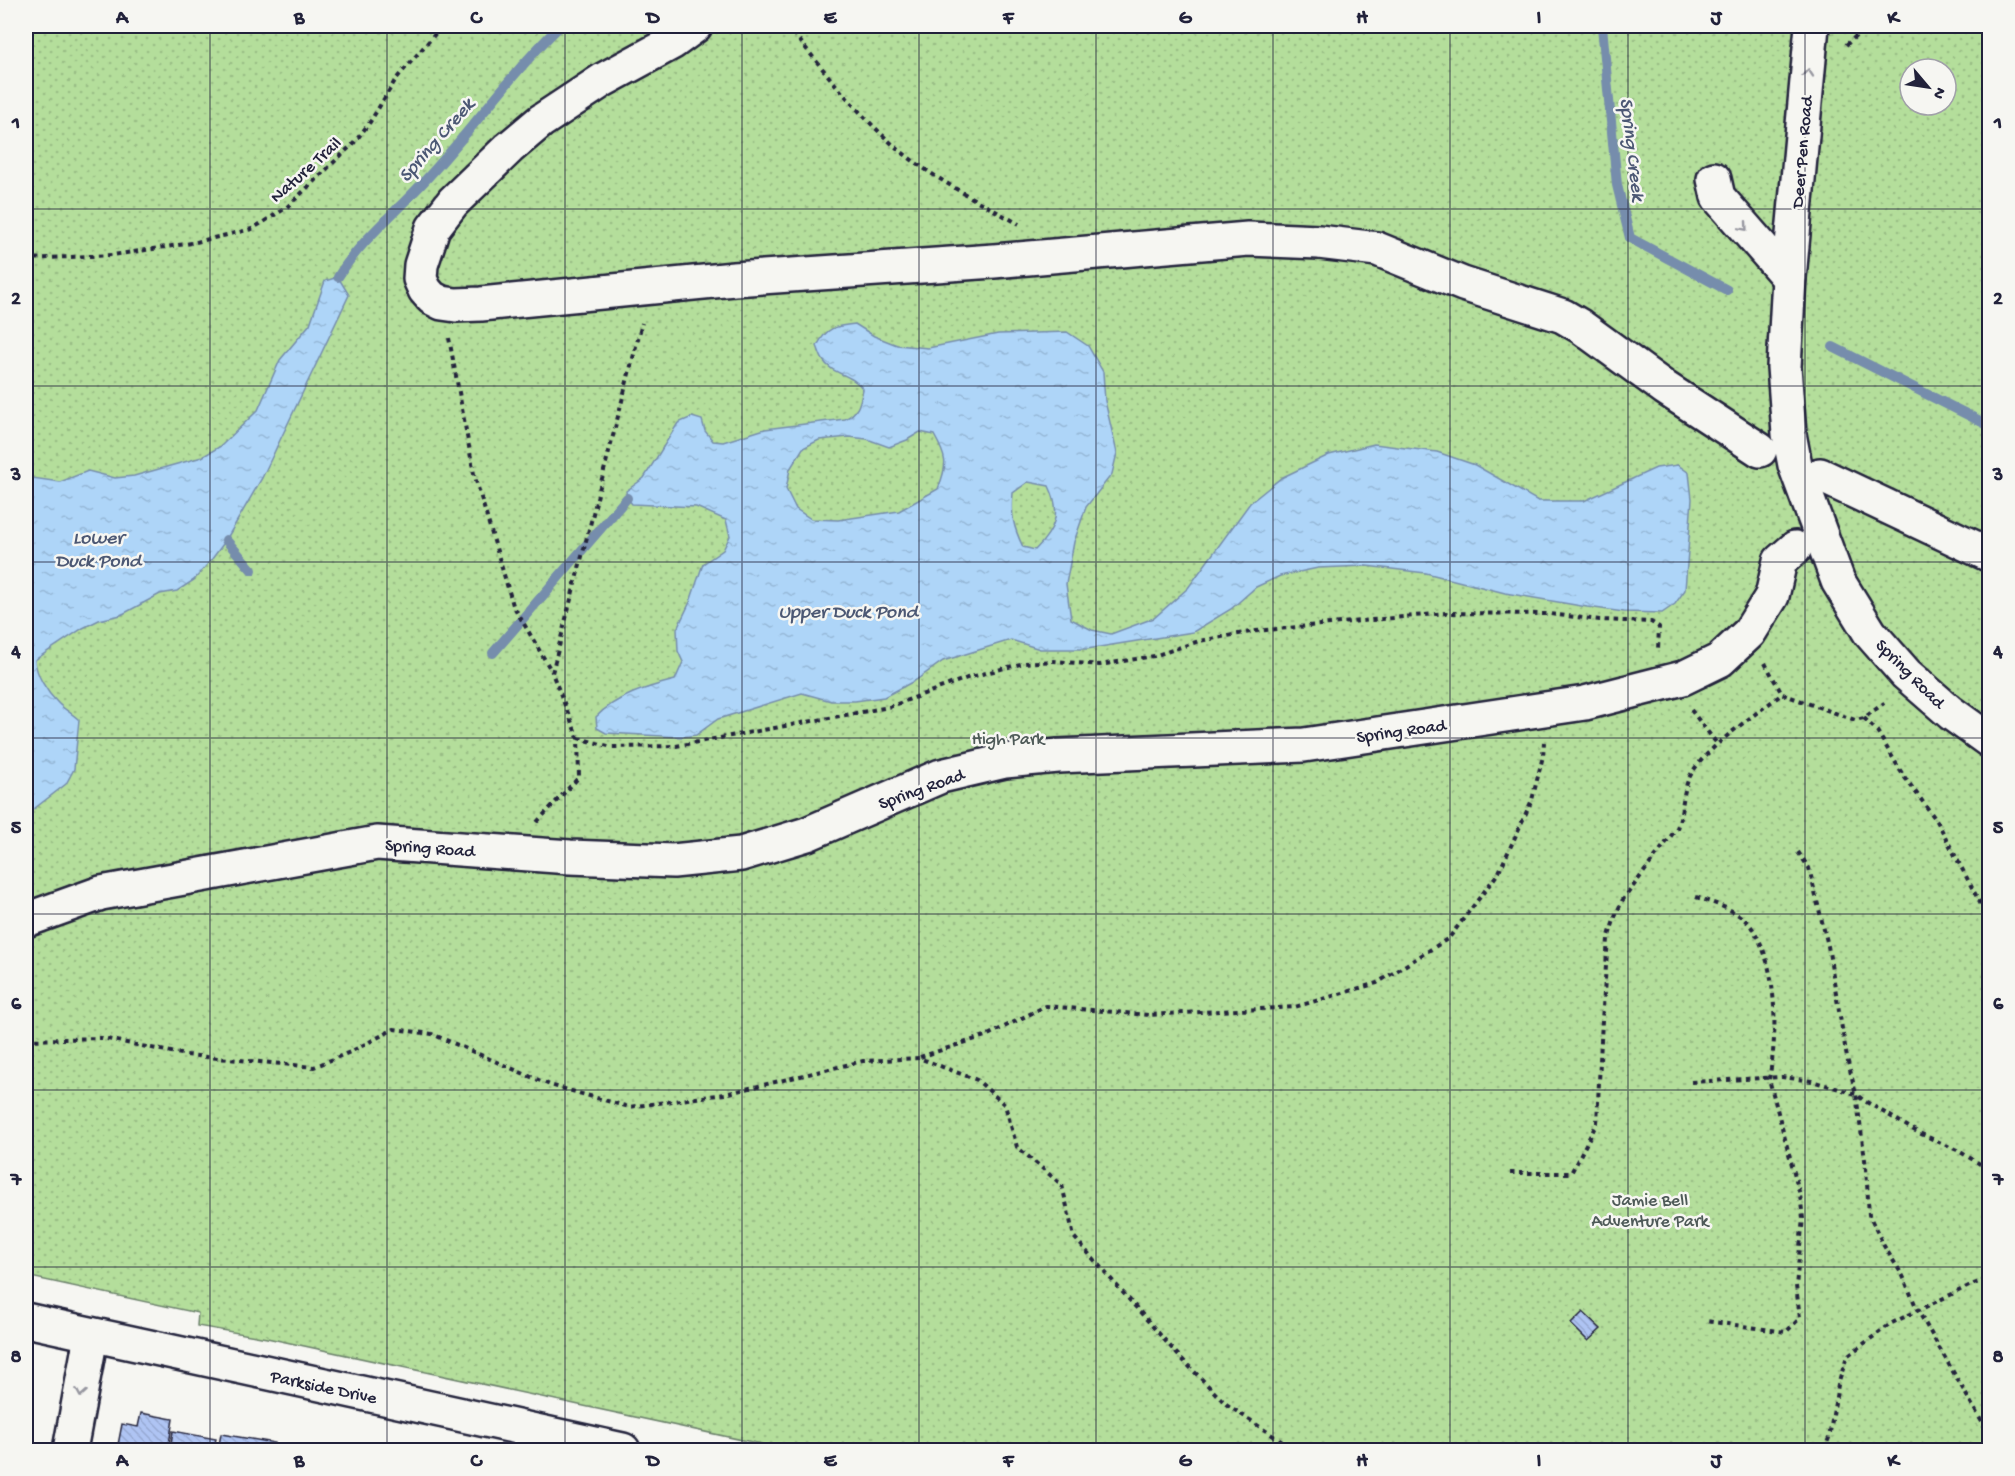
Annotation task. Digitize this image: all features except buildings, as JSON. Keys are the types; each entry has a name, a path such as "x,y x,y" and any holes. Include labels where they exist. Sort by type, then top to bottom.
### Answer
{"street":[{"path":"695,26 673,42 603,80 541,121 509,148 453,202 433,228 421,265 420,279 432,298 442,303 456,305 481,304 651,287 1248,239 1319,242 1377,249 1463,284 1563,316 1665,388 1760,450"},
{"name":"Deer Pen Road","path":"1806,538 1789,434 1784,367 1789,278 1812,26"},
{"path":"1714,179 1718,197 1789,278"},
{"path":"1820,475 1989,555"},
{"name":"Spring Road","path":"26,920 101,893 377,843 673,861 741,854 807,834 941,776 1005,761 1058,756 1304,745 1585,703 1656,683 1683,678 1720,660 1749,633 1772,596 1780,561 1806,538 1838,580 1870,633 1906,674 1951,713 1989,741"},
{"name":"Parkside Drive","path":"26,1320 622,1450"},
{"path":"70,1450 91,1336"}],"path":[{"name":"Nature Trail","path":"26,259 113,255 192,243 252,230 286,208 354,143 370,122 396,79 442,26"},
{"path":"788,26 867,120 898,149 937,177 1020,225"},
{"path":"1841,50 1867,26"},
{"path":"552,672 651,287"},
{"path":"442,303 474,474 513,606 552,672 578,738 579,777 534,825 532,854"},
{"path":"578,738 612,747 676,746 889,707 967,678 1024,663 1054,661 1100,665 1154,656 1199,641 1256,630 1446,612 1550,614 1600,620 1651,622 1659,627 1656,683"},
{"path":"1510,1173 1571,1173 1597,1123 1608,939 1622,901 1677,828 1690,776 1711,750 1782,694 1856,720 1864,718 1884,703"},
{"path":"26,1040 102,1038 186,1055 314,1067 350,1052 394,1029 432,1034 550,1085 630,1107 725,1094 863,1061 919,1058 988,1035 1046,1006 1148,1015 1295,1007 1377,983 1449,938 1499,872 1532,800 1543,756 1545,709"},
{"path":"1864,718 1877,731 1903,776 1937,821 1989,922"},
{"path":"1798,852 1809,868 1828,946 1846,1058 1856,1094 1866,1167 1869,1215 1884,1246 1903,1276 1917,1309 1976,1409 1989,1436"},
{"path":"1696,897 1728,908 1752,927 1769,964 1773,1013 1772,1062 1769,1079 1800,1196 1803,1218 1796,1286 1800,1318 1786,1332 1706,1321"},
{"path":"919,1058 977,1080 1005,1105 1017,1147 1062,1185 1074,1237 1177,1354 1226,1404 1287,1445 1304,1450"},
{"path":"1691,1082 1782,1077 1812,1081 1856,1094 1919,1133 1957,1150 1989,1170"},
{"path":"1824,1450 1829,1438 1838,1385 1847,1356 1892,1323 1917,1309 1989,1278"}],"green space":[{"name":"High Park","path":"26,26 1989,26 1989,1450 789,1450 267,1338 197,1326 198,1313 26,1276"}],"water":[{"name":"Lower Duck Pond","path":"338,277 349,295 262,478 226,540 212,559 194,580 177,591 160,594 121,615 99,620 35,660 40,677 49,693 79,720 74,769 66,784 26,815 26,477 60,482 88,471 115,478 134,476 202,457 221,446 258,410 280,360 310,324 325,281"},
{"name":"Upper Duck Pond","path":"855,324 874,336 897,345 928,348 998,334 1067,332 1088,346 1103,372 1105,401 1117,453 1112,474 1086,507 1074,542 1066,584 1071,619 1092,630 1111,634 1154,618 1188,588 1250,503 1281,478 1329,455 1374,444 1437,452 1475,465 1538,501 1584,501 1656,468 1678,465 1689,473 1692,499 1685,590 1675,604 1662,613 1624,612 1505,593 1426,573 1366,566 1318,568 1280,576 1256,587 1231,609 1193,632 1087,649 1040,649 1011,640 943,661 916,680 884,697 855,701 831,701 802,693 718,719 696,735 681,737 606,733 597,728 596,717 613,703 643,689 675,680 683,662 678,651 677,629 690,602 703,564 723,550 730,536 726,520 696,507 632,504 627,498 626,491 644,478 678,423 692,417 702,420 705,431 713,441 723,442 765,429 845,419 850,416 858,407 863,389 853,380 831,369 822,358 817,346 828,331","holes":["920,432 934,435 944,456 945,467 938,489 899,511 838,520 811,519 796,509 786,489 790,469 803,448 819,440 849,437 867,439 889,447","1028,482 1049,486 1056,513 1052,528 1035,550 1023,547 1013,515 1013,493"]}],"waterway":[{"name":"Spring Creek","path":"338,277 358,249 430,175 526,61 560,26"},
{"name":"Spring Creek","path":"1602,26 1617,185 1630,238 1727,290"},
{"name":"Spring Creek","path":"1833,347 1990,426"},
{"path":"493,653 627,498"},
{"path":"226,540 252,570"}],"park label":[{"name":"Jamie Bell Adventure Park","path":"1650,1209"}]}
